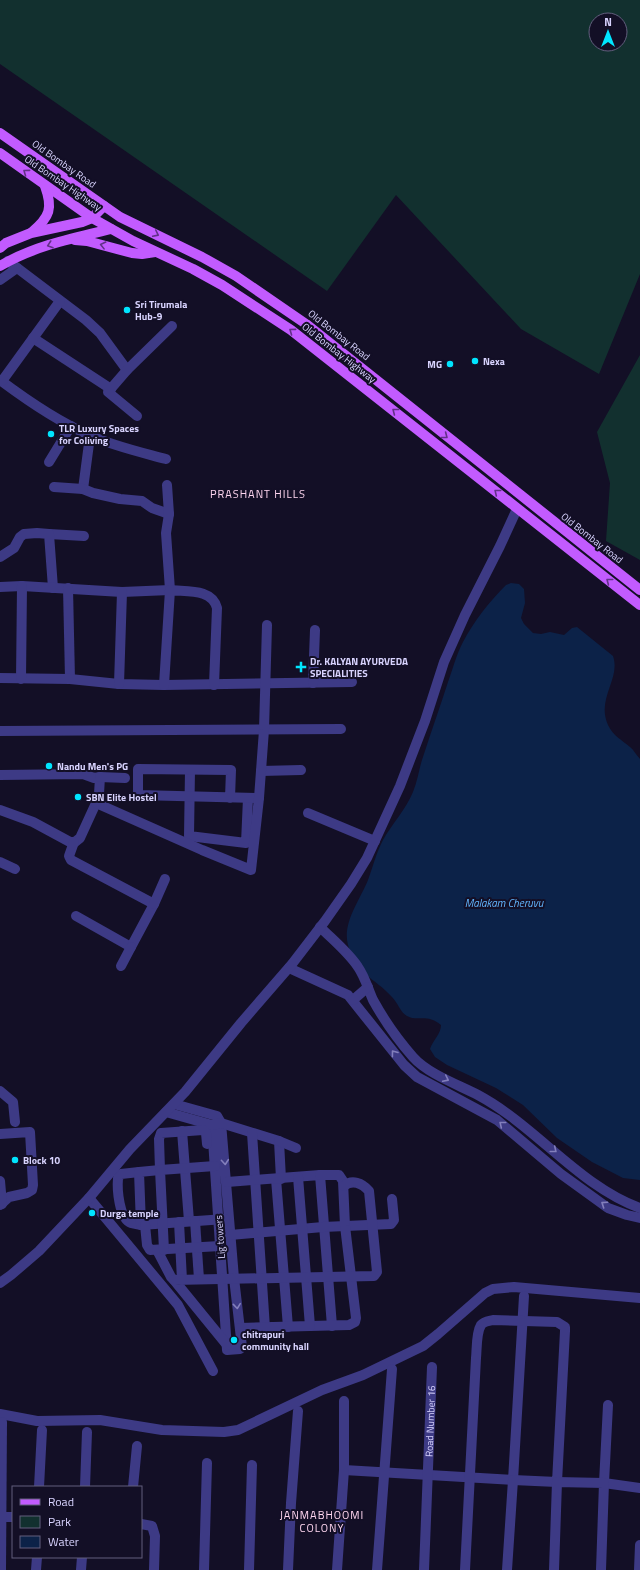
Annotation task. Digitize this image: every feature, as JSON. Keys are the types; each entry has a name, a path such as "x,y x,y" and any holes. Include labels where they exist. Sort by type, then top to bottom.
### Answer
{"main road":[{"name":"Old Bombay Road","path":"0,134 120,217 202,257 236,276 276,303 311,328 640,590"},
{"name":"Old Bombay Highway","path":"0,153 45,186 87,220 111,228 155,252 193,269 216,282 290,330 640,606"},
{"path":"31,234 42,224 48,213 50,201 45,186"},
{"path":"0,248 6,243 31,234 87,220 104,206"},
{"path":"4,264 52,243 111,228 120,217"},
{"path":"87,220 88,234"},
{"path":"67,240 87,241 132,253 142,254 155,252"}],"street":[{"path":"4,264 18,268 86,320 100,333 127,370"},
{"path":"0,280 18,268"},
{"path":"60,301 1,381 50,415 90,436 166,459"},
{"path":"137,416 108,392 127,370 172,326"},
{"path":"33,338 111,389"},
{"path":"49,462 71,426"},
{"path":"83,489 90,436"},
{"path":"164,685 170,590 166,533 169,514 167,485"},
{"path":"54,487 83,489 93,493 120,499 142,501 152,508 169,514"},
{"path":"0,1283 12,1275 39,1251 89,1198 130,1149 185,1092 241,1023 289,968 351,884 367,858 410,760 444,662 465,615 517,509"},
{"path":"0,557 14,548 20,537 24,534 37,533 84,536"},
{"path":"49,534 53,588"},
{"path":"0,587 22,586 122,592 170,590 205,594 215,601 217,608 214,684"},
{"path":"21,679 22,586"},
{"path":"68,588 70,679"},
{"path":"120,684 122,592"},
{"path":"96,803 251,870 259,798 264,730 267,625"},
{"path":"313,683 315,630"},
{"path":"0,678 70,679 120,684 164,685 352,682"},
{"path":"0,731 341,729"},
{"path":"230,798 231,770 138,769 138,795 230,798 259,798"},
{"path":"190,770 189,836 246,843 248,798"},
{"path":"261,771 301,770"},
{"path":"0,774 84,774 94,778 126,778"},
{"path":"100,777 99,794 96,803 80,838 74,842 69,856 72,860 154,904"},
{"path":"0,810 33,822 70,842 74,842"},
{"path":"308,813 375,841"},
{"path":"0,862 15,869"},
{"path":"121,966 165,880"},
{"path":"76,916 131,947"},
{"path":"320,927 358,966 373,1000 394,1034 414,1059 437,1075 507,1112 583,1174 613,1195 640,1208"},
{"path":"289,968 336,988 348,995 404,1065 417,1077 434,1088 497,1120 561,1174 608,1208 640,1218"},
{"path":"353,1000 368,987"},
{"path":"404,1065 414,1059"},
{"path":"0,1091 13,1102 15,1122"},
{"path":"170,1108 216,1124 279,1141 296,1148"},
{"path":"212,1166 216,1124"},
{"path":"188,1221 180,1248 178,1280 227,1348 240,1349 242,1347 230,1235 227,1182 216,1124"},
{"path":"212,1166 205,1131 182,1131 162,1133 160,1135 162,1223 160,1250 171,1277 178,1280 374,1276 377,1272 369,1191 364,1185 356,1182 347,1183 344,1186"},
{"path":"182,1131 188,1221 197,1247 199,1279"},
{"path":"0,1134 30,1132 33,1185 32,1190 9,1197 1,1204"},
{"path":"252,1133 265,1328"},
{"path":"279,1141 280,1231 288,1327"},
{"path":"212,1166 121,1174 118,1178 120,1205 125,1218 130,1223 143,1225 229,1218"},
{"name":"Lig towers","path":"212,1166 217,1246 227,1348"},
{"path":"139,1172 143,1225 148,1248 150,1250 217,1246"},
{"path":"320,1175 332,1326"},
{"path":"227,1182 339,1175 344,1186 345,1226 356,1314 355,1322 349,1325 240,1328"},
{"path":"298,1177 310,1326"},
{"path":"0,1181 1,1204"},
{"path":"89,1198 178,1305 213,1372"},
{"path":"230,1235 323,1227 390,1224 393,1222 392,1199"},
{"path":"1,1570 1,1418 37,1421 100,1420 162,1430 231,1431 247,1426 322,1390 363,1375 422,1346 485,1293 493,1289 514,1287 640,1298"},
{"path":"507,1570 524,1296"},
{"path":"464,1570 476,1358 479,1332 482,1324 493,1320 557,1322 564,1327 565,1331 554,1570"},
{"name":"Road Number 16","path":"424,1570 432,1367"},
{"path":"377,1570 392,1369"},
{"path":"337,1570 344,1470 344,1401"},
{"path":"601,1570 608,1405"},
{"path":"288,1570 291,1503 298,1411"},
{"path":"39,1486 42,1430"},
{"path":"85,1486 87,1432"},
{"path":"134,1486 137,1446"},
{"path":"204,1570 207,1464"},
{"path":"250,1570 252,1465"},
{"path":"344,1470 470,1478 604,1483 640,1488"},
{"path":"0,1517 12,1517"},
{"path":"142,1524 152,1526 154,1531 154,1570"},
{"path":"639,1570 640,1545"},
{"path":"36,1570 37,1558"},
{"path":"81,1570 82,1558"}],"green space":[{"path":"0,0 640,0 640,274 599,374 521,329 396,195 327,291 0,64"},
{"path":"640,355 640,560 606,541 610,483 597,432"}],"water":[{"name":"Malakam Cheruvu","path":"511,583 519,584 524,589 525,603 521,618 524,624 533,633 541,634 550,632 564,635 572,628 577,627 613,656 615,664 614,673 606,697 605,715 612,732 631,748 640,759 640,1180 623,1178 592,1162 557,1138 523,1105 496,1088 447,1065 435,1057 430,1049 440,1031 441,1025 431,1019 411,1018 407,1016 392,997 366,975 356,963 351,955 348,945 347,928 353,912 368,880 376,855 381,845 413,792 426,748 461,647 467,634 482,612 506,585"}],"place":[{"name":"Sri Tirumala Hub-9","path":"127,310"},
{"name":"Nexa","path":"475,361"},
{"name":"MG","path":"450,364"},
{"name":"TLR Luxury Spaces for Coliving","path":"51,434"},
{"name":"Dr. KALYAN AYURVEDA SPECIALITIES","path":"301,667"},
{"name":"Nandu Men's PG","path":"49,766"},
{"name":"SBN Elite Hostel","path":"78,797"},
{"name":"Block 10","path":"15,1160"},
{"name":"Durga temple","path":"92,1213"},
{"name":"chitrapuri community hall","path":"234,1340"}],"district":[{"name":"PRASHANT HILLS","path":"258,494"},
{"name":"JANMABHOOMI COLONY","path":"322,1521"}]}
